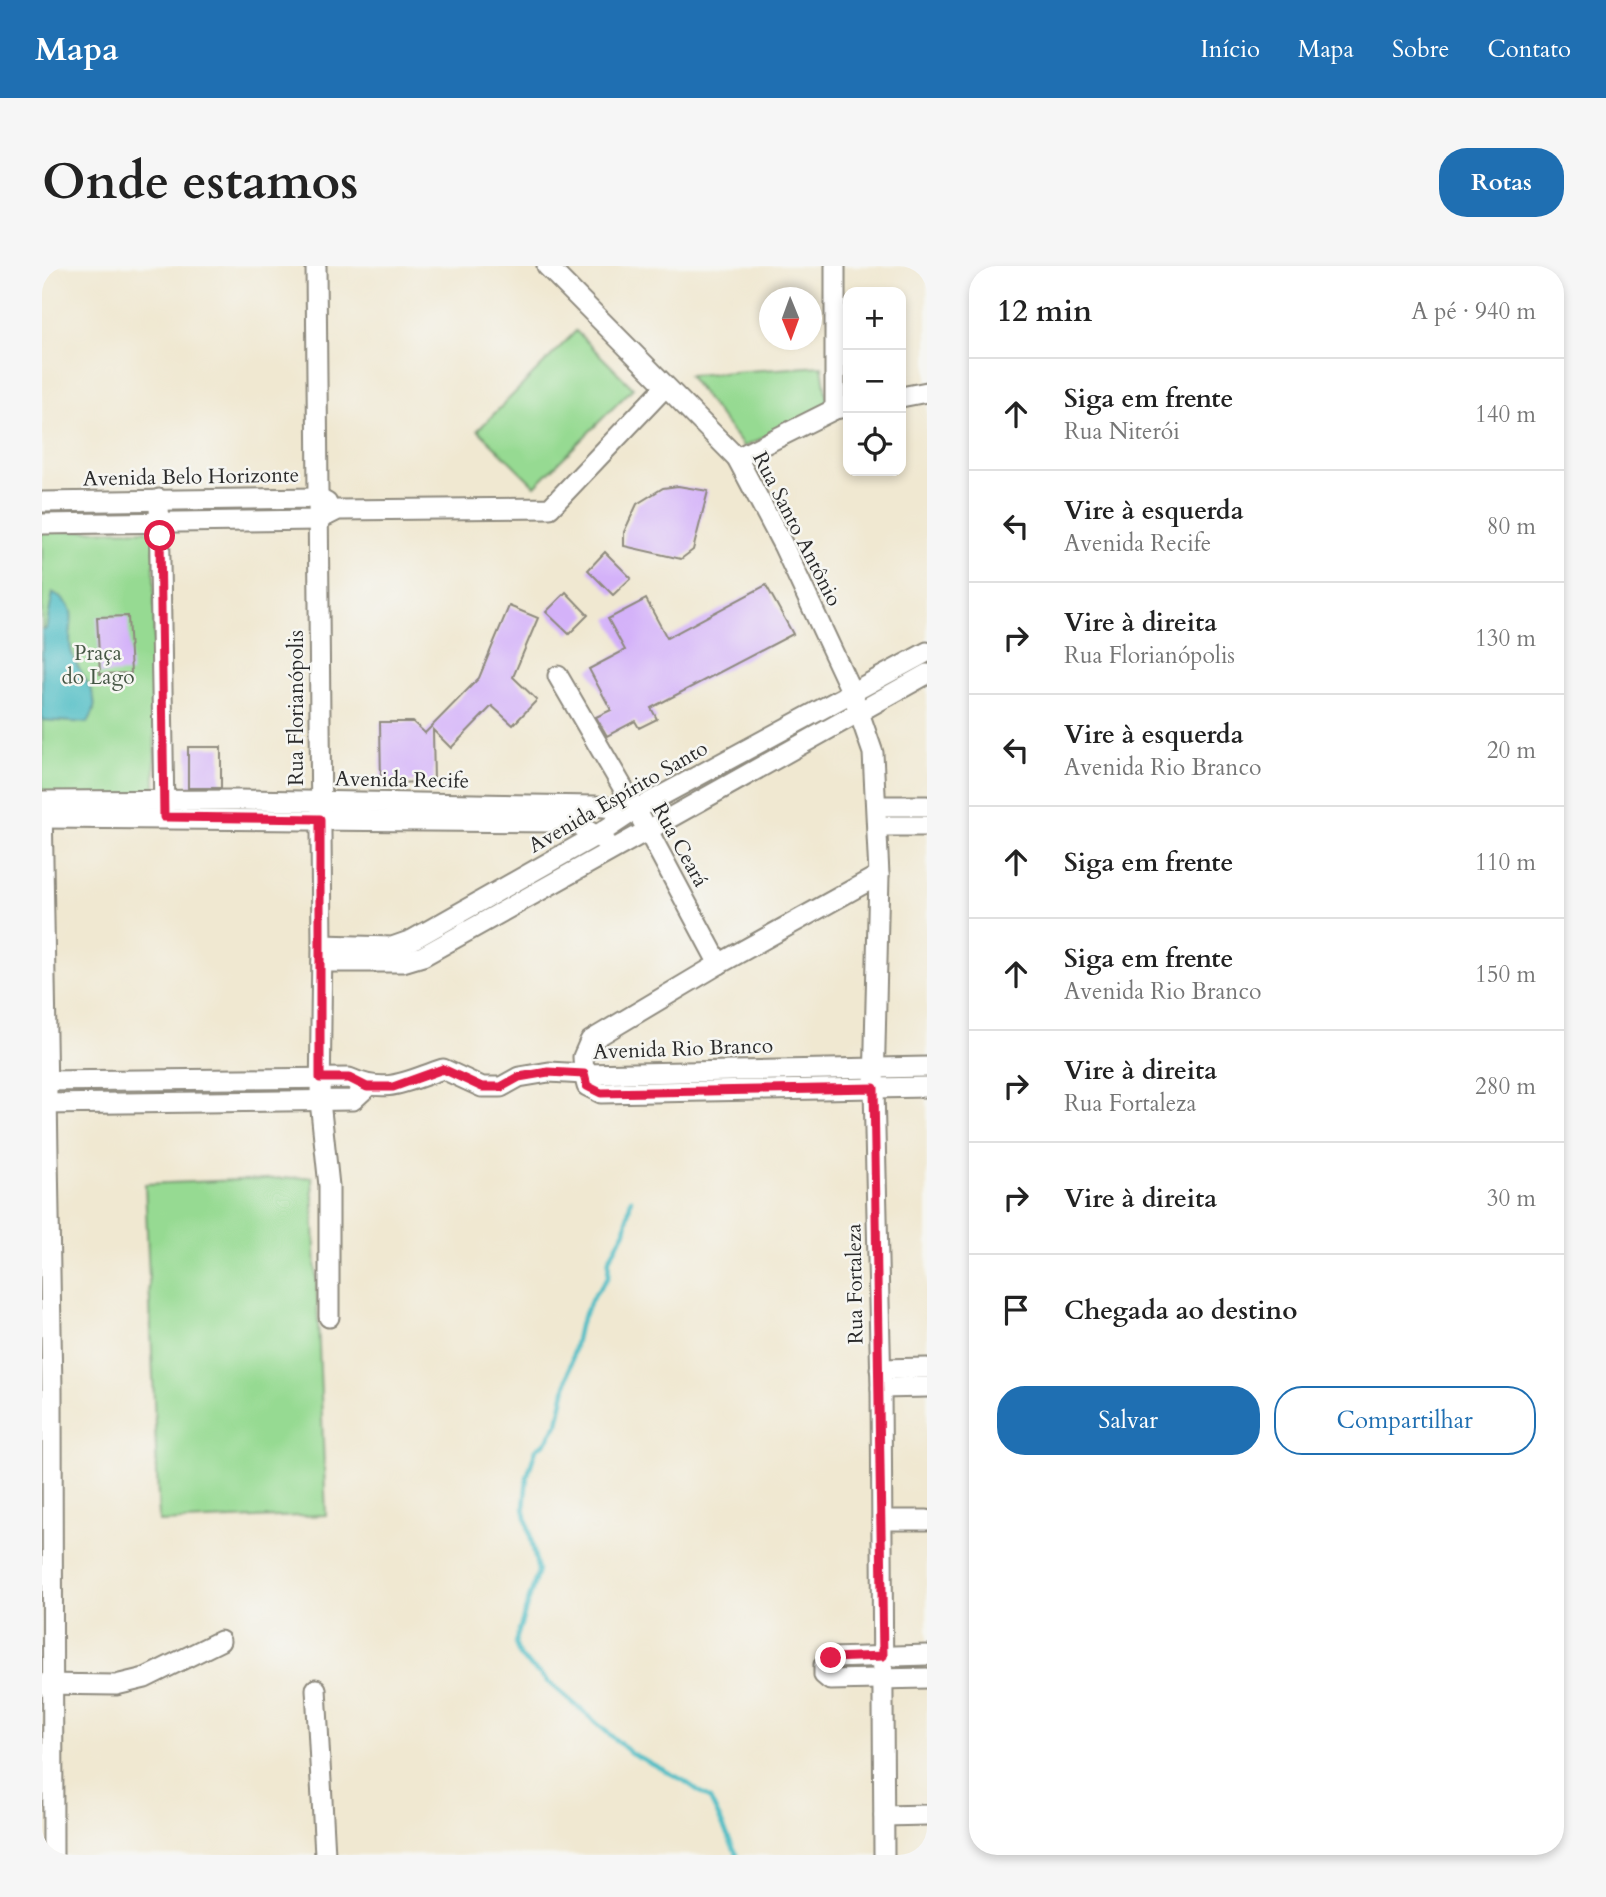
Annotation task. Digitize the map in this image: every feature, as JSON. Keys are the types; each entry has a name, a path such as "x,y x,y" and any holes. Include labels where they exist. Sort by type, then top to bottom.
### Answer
{"street":[{"name":"Rua Florianópolis","path":"316,266 322,954 320,1101 329,1185 329,1317"},
{"name":"Rua Santo Antônio","path":"547,266 737,458 783,545 860,713"},
{"path":"737,458 842,408 835,266"},
{"name":"Avenida Belo Horizonte","path":"42,524 318,520 338,509 550,508 665,387"},
{"path":"906,396 927,392"},
{"name":"Avenida Belo Horizonte","path":"42,502 318,498 338,509"},
{"path":"159,499 164,809"},
{"name":"Avenida Espírito Santo","path":"322,954 392,947 412,940 599,835 635,810 853,695 927,652"},
{"name":"Avenida Espírito Santo","path":"322,954 403,962 423,956 927,674"},
{"name":"Rua Ceará","path":"558,676 647,829 719,964"},
{"name":"Rua Fortaleza","path":"860,713 873,753 880,875 874,1088 882,1520 884,1855"},
{"path":"730,760 740,779"},
{"path":"42,802 47,1684 53,1855"},
{"name":"Avenida Recife","path":"42,802 164,809 419,811 596,806 635,810"},
{"path":"878,816 927,806"},
{"name":"Avenida Recife","path":"42,818 164,809"},
{"name":"Avenida Recife","path":"419,811 579,825 599,835 614,849"},
{"path":"878,816 927,826"},
{"path":"44,1081 349,1078 367,1087 393,1087 443,1069 482,1087 501,1087 519,1077 548,1072 584,1074 583,1057 590,1041 719,964 880,875"},
{"name":"Avenida Rio Branco","path":"927,1067 584,1074 587,1086 601,1093 927,1087"},
{"path":"790,1090 791,1069"},
{"path":"720,1070 721,1091"},
{"path":"176,1079 177,1102"},
{"path":"241,1079 242,1102"},
{"path":"44,1104 353,1100 367,1087"},
{"path":"880,1378 927,1368"},
{"path":"880,1378 927,1388"},
{"path":"882,1520 927,1520"},
{"path":"47,1684 116,1685 145,1678 220,1641"},
{"path":"927,1655 831,1658 824,1665 824,1675 830,1680 927,1678"},
{"path":"316,1689 325,1855"},
{"path":"884,1816 927,1815"}],"green space":[{"path":"576,331 633,388 535,486 478,430"},
{"path":"822,366 828,407 744,447 688,375"},
{"name":"Praça do Lago","path":"154,530 155,799 42,799 42,531"},
{"path":"312,1177 326,1515 159,1522 145,1184"}],"water":[{"path":"53,593 68,605 71,611 71,650 93,695 95,704 87,723 42,720 42,630 46,629"}],"building":[{"path":"678,486 708,491 693,550 681,559 624,546 624,532 637,504 663,488"},
{"path":"605,552 631,578 613,595 588,570"},
{"path":"766,585 793,634 651,708 657,719 639,728 635,721 607,736 596,717 611,710 589,669 625,650 608,619 646,599 667,638"},
{"path":"566,592 588,615 569,634 546,612"},
{"path":"509,606 538,618 513,677 537,700 513,725 492,706 451,748 433,730 434,782 381,783 380,722 413,722 425,733 479,678"},
{"path":"128,616 131,673 100,674 97,617"},
{"path":"188,747 221,747 221,788 188,788"}],"waterway":[{"path":"631,1199 625,1231 609,1259 608,1277 593,1297 579,1326 558,1423 546,1442 536,1449 527,1477 524,1508 538,1571 515,1643 520,1657 631,1753 683,1780 710,1799 737,1855"}],"route":[{"path":"160,536 164,817 320,819 320,1078 349,1078 367,1087 393,1087 443,1069 482,1087 501,1087 519,1077 548,1072 584,1074 587,1086 601,1093 874,1088 881,1388 883,1656 831,1658"}]}
